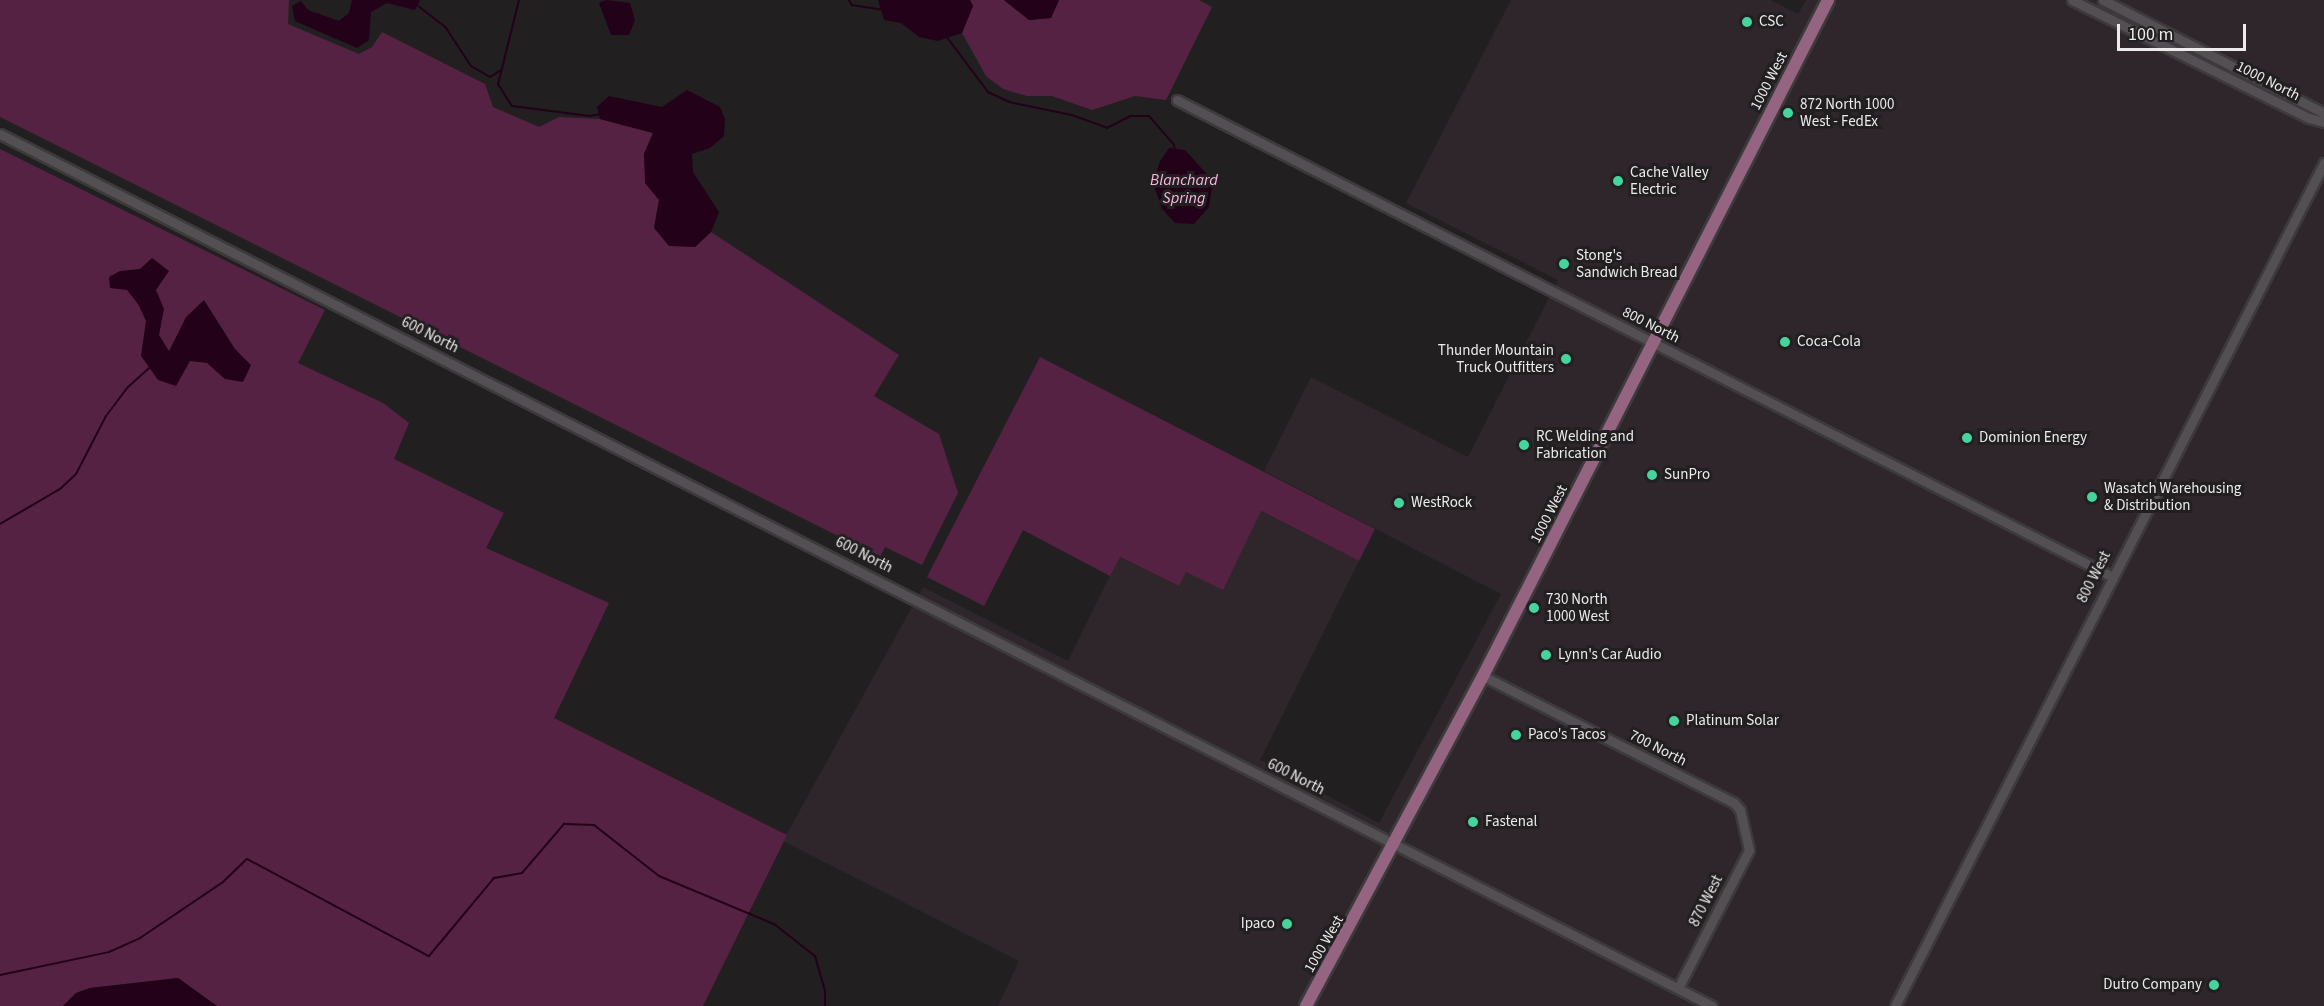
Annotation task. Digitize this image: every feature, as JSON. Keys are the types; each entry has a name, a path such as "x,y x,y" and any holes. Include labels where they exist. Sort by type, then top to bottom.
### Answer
{"main road":[{"name":"1000 West","path":"1306,1006 1483,676 1828,0"}],"street":[{"name":"1000 North","path":"2072,0 2309,118 2324,122"},
{"name":"1000 North","path":"2103,0 2324,113"},
{"name":"800 North","path":"1177,100 2111,576"},
{"name":"600 North","path":"0,134 1713,1006"},
{"name":"800 West","path":"1895,1006 2111,576 2324,162"},
{"name":"700 North","path":"1483,676 1734,803 1746,824"},
{"name":"870 West","path":"1678,988 1749,850 1746,824"}],"shaded area":[{"path":"0,0 289,0 288,24 359,54 372,47 382,32 485,84 493,107 539,127 559,117 600,119 653,133 644,154 659,200 654,227 695,247 711,232 899,355 874,396 939,434 958,493 922,565 885,547 880,557 0,117"},
{"path":"970,0 1004,0 1029,20 1051,18 1059,0 1199,0 1212,7 1166,100 1135,96 1092,110 1052,96 1027,96 1003,89 986,76 962,33 973,6"},
{"path":"1511,0 1771,0 1798,14 1806,0 2324,0 2324,1006 998,1006 1019,961 783,841 923,587 1068,661 1119,557 1179,586 1186,571 1260,511 1359,561 1260,760 1379,823 1501,594 1264,471 1311,377 1468,457 1558,280 1406,203"},
{"path":"0,149 325,310 298,363 383,403 409,423 394,459 504,513 486,548 609,603 554,718 787,835 703,1006 217,1006 178,978 90,988 76,993 63,1006 0,1006"},
{"path":"1040,357 1375,529 1359,561 1261,511 1223,590 1186,572 1179,586 1120,557 1110,576 1023,530 984,606 927,577"}],"water":[{"path":"352,0 420,0 415,10 387,3 371,12 369,40 357,48 295,21 292,6 301,1 308,10 339,21 349,13"},
{"path":"606,0 630,3 635,20 629,35 611,35 599,3"},
{"path":"878,0 970,0 973,6 962,33 938,41 919,37 901,23 884,20"},
{"path":"1004,0 1059,0 1051,18 1029,20"},
{"path":"687,90 720,107 725,119 724,136 710,148 692,154 693,172 719,212 711,232 695,247 669,246 654,228 659,200 645,183 644,154 653,133 600,119 597,107 609,96 662,107"},
{"name":"Blanchard Spring","path":"1169,148 1185,150 1213,181 1209,207 1194,224 1175,223 1162,209 1154,186 1159,163"},
{"path":"152,258 169,271 156,290 164,309 159,335 169,351 186,317 204,300 235,349 251,365 243,382 225,379 207,363 190,361 176,386 158,380 141,356 146,321 138,304 127,290 110,288 109,277 120,271 140,269"},
{"path":"178,978 217,1006 63,1006 76,993 90,988"}],"waterway":[{"path":"519,0 498,84 512,106 589,116 602,114"},
{"path":"849,0 852,5 883,10"},
{"path":"417,5 446,28 471,66 490,77 501,70"},
{"path":"946,36 988,92 1009,102 1072,115 1107,128 1131,116 1149,116 1174,145 1175,152"},
{"path":"0,524 60,489 76,474 106,416 128,387 151,366"},
{"path":"0,975 109,952 140,938 223,882 247,859 429,956 494,878 522,873 564,824 594,825 659,876 774,924 815,956 825,991 825,1006"}],"place":[{"name":"CSC","path":"1747,22"},
{"name":"872 North 1000 West - FedEx","path":"1788,113"},
{"name":"Cache Valley Electric","path":"1618,181"},
{"name":"Stong's Sandwich Bread","path":"1564,264"},
{"name":"Coca-Cola","path":"1785,342"},
{"name":"Thunder Mountain Truck Outfitters","path":"1566,359"},
{"name":"Dominion Energy","path":"1967,438"},
{"name":"RC Welding and Fabrication","path":"1524,445"},
{"name":"SunPro","path":"1652,475"},
{"name":"Wasatch Warehousing & Distribution","path":"2092,497"},
{"name":"WestRock","path":"1399,503"},
{"name":"730 North 1000 West","path":"1534,608"},
{"name":"Lynn's Car Audio","path":"1546,655"},
{"name":"Platinum Solar","path":"1674,721"},
{"name":"Paco's Tacos","path":"1516,735"},
{"name":"Fastenal","path":"1473,822"},
{"name":"Ipaco","path":"1287,924"},
{"name":"Dutro Company","path":"2214,985"}]}
